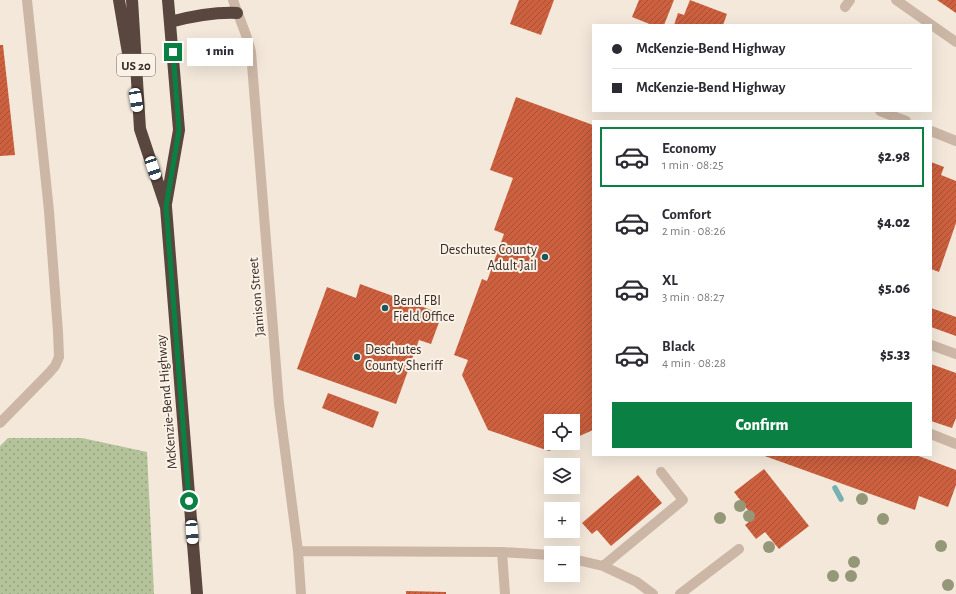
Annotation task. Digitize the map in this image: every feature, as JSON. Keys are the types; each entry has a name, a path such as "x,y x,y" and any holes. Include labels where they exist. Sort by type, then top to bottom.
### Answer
{"highway":[{"path":"119,0 140,129"},
{"name":"McKenzie-Bend Highway","path":"132,0 140,129 166,207 197,594"},
{"name":"McKenzie-Bend Highway","path":"166,207 179,130 168,0"},
{"path":"170,22 207,13 222,12 237,14"}],"street":[{"path":"0,423 49,373 55,366 59,357 49,211 28,0"},
{"name":"Jamison Street","path":"233,0 237,14 248,38 251,52 279,404 298,551 301,594"},
{"path":"896,0 930,24"},
{"path":"932,25 956,42"},
{"path":"883,112 903,120"},
{"path":"932,131 956,140"},
{"path":"932,345 956,354"},
{"path":"932,434 956,444"},
{"path":"603,566 683,500 661,472"},
{"path":"680,594 739,549"},
{"path":"298,551 502,552 544,555"},
{"path":"502,552 505,594"},
{"path":"580,561 603,566 637,582 653,594"}],"green space":[{"path":"8,438 82,438 147,452 154,594 0,594 0,446"}],"building":[{"path":"519,0 554,0 541,35 510,24"},
{"path":"639,0 674,0 664,24 650,24 632,17"},
{"path":"690,0 727,14 723,24 674,24 678,13 684,15"},
{"path":"937,0 956,0 956,13"},
{"path":"0,45 3,45 15,155 0,156"},
{"name":"Deschutes County Adult Jail","path":"516,97 592,125 592,430 580,436 580,414 544,414 544,449 488,430 462,375 468,360 454,355 482,279 487,281 504,234 494,230 513,178 490,170"},
{"path":"932,162 944,167 941,175 956,181 956,223 939,272 932,269"},
{"path":"360,284 442,314 431,344 419,340 396,404 297,369 327,287 356,298"},
{"path":"932,308 956,317 956,336 932,327"},
{"path":"932,364 956,373 956,418 952,428 932,421"},
{"path":"328,393 379,412 373,428 322,408"},
{"path":"765,456 919,456 956,470 956,485 948,507 919,496 915,510"},
{"path":"764,469 809,526 779,549 765,532 756,539 745,525 754,518 734,492"},
{"path":"638,475 662,503 611,546 597,530 592,534 582,523"},
{"path":"406,591 446,592 446,594 406,594"}],"waterway":[{"path":"835,488 841,499"}],"place":[{"name":"Deschutes County Adult Jail","path":"545,257"},
{"name":"Bend FBI Field Office","path":"385,308"},
{"name":"Deschutes County Sheriff","path":"357,357"}],"route":[{"path":"173,52 179,130 166,207 189,501"}]}
